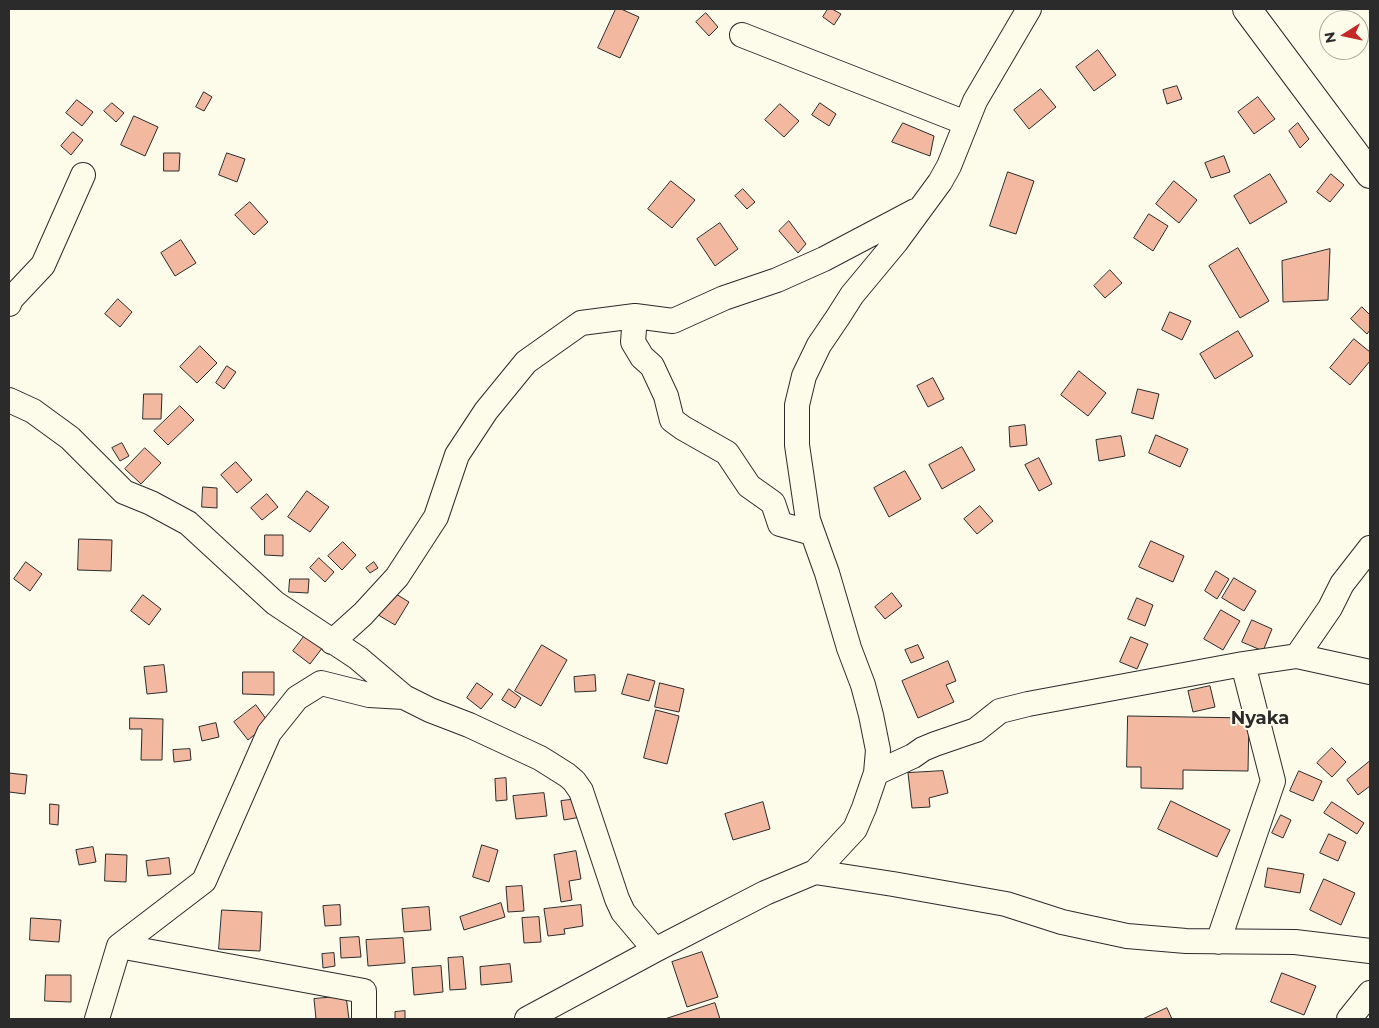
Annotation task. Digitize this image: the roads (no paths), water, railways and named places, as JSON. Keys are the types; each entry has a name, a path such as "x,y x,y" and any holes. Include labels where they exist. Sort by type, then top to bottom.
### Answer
{"street":[{"path":"527,1019 765,893 815,872 855,829 876,773 878,750 863,685 808,520 797,445 797,405 804,376 818,345 852,295 891,248 940,182 975,101 1029,9"},
{"path":"1247,9 1370,174"},
{"path":"742,35 966,123"},
{"path":"9,304 11,299 43,265 83,175"},
{"path":"332,642 363,614 397,577 436,517 458,454 486,411 526,362 581,323 635,316 673,321 724,298 777,280 824,259 919,209"},
{"path":"635,316 633,342 642,357 652,366 666,396 672,420 727,453 749,486 773,503 780,524 812,533"},
{"path":"9,400 33,411 70,438 124,492 151,503 188,523 275,603 358,658 404,697 540,758 567,775 574,781 580,791 623,912 655,950"},
{"path":"1297,656 1330,608 1342,584 1370,548"},
{"path":"876,773 913,756 923,749 976,730 1000,711 1028,704 1243,664 1297,656 1370,672"},
{"path":"1218,942 1273,781 1243,664"},
{"path":"97,1019 119,946 204,881 269,733 297,698 321,683 369,694 404,697"},
{"path":"815,872 1006,904 1062,922 1127,936 1186,941 1296,942 1370,951"},
{"path":"119,946 364,991 364,1019"},
{"path":"1349,1019 1370,993"}],"district":[{"name":"Nyaka","path":"1260,719"}]}
